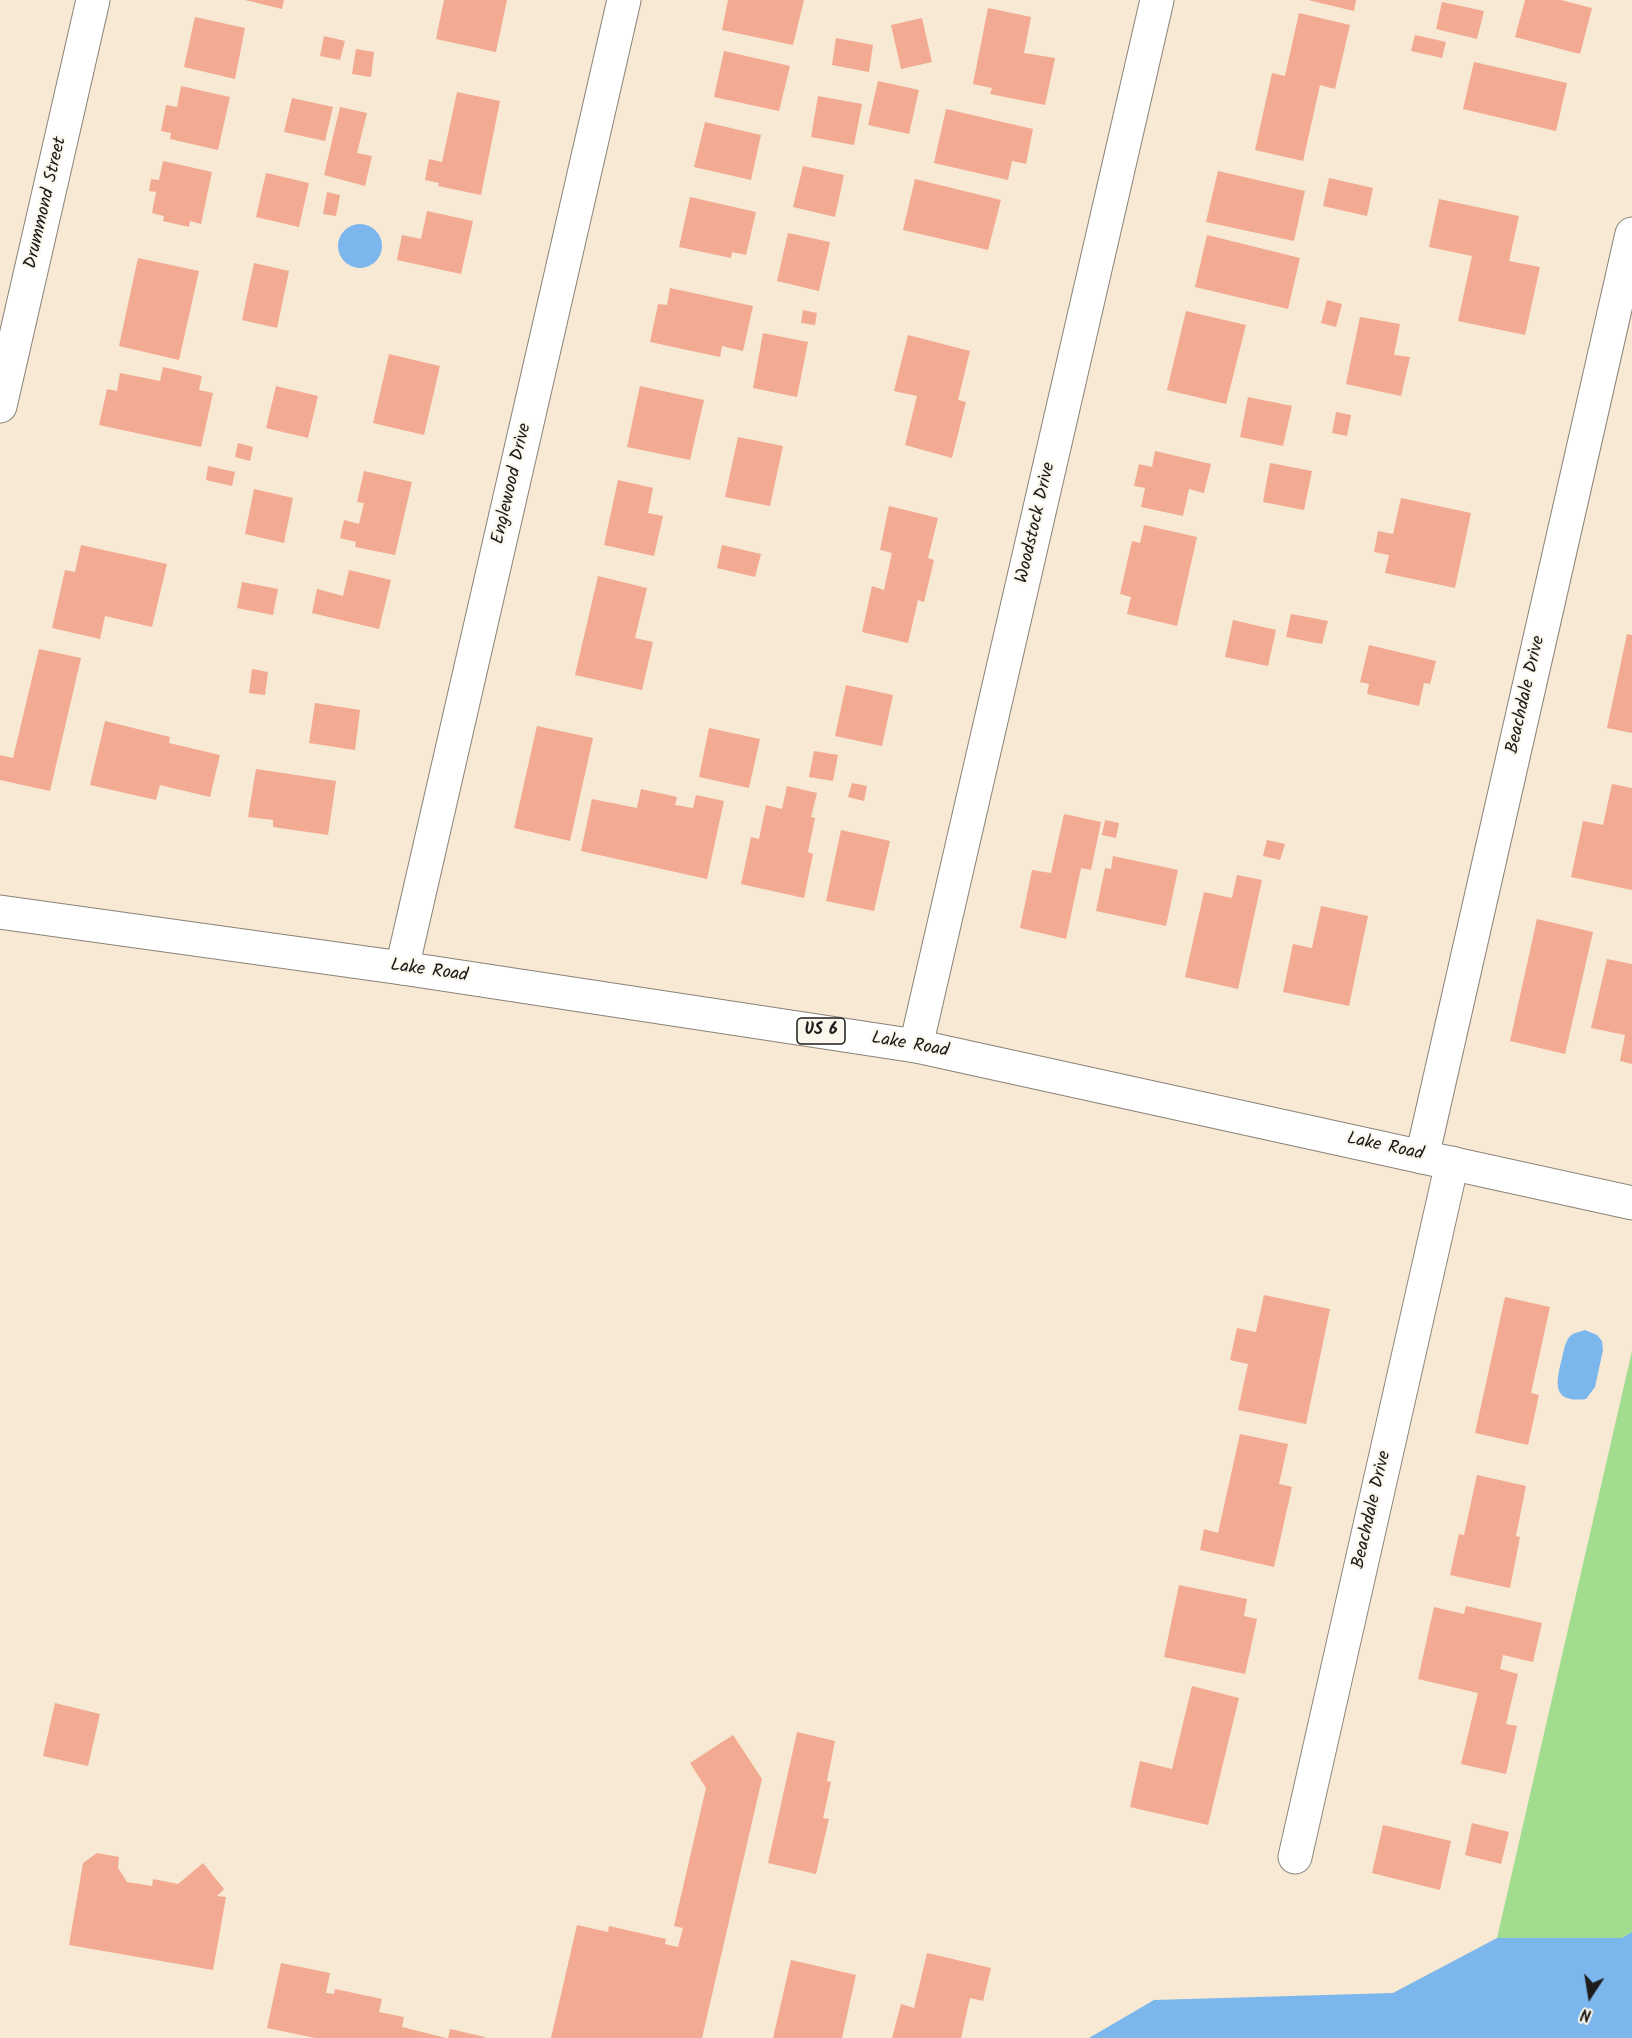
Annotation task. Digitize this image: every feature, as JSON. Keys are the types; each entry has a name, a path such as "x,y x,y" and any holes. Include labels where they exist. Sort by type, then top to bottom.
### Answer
{"street":[{"name":"Drummond Street","path":"0,406 93,0"},
{"name":"Englewood Drive","path":"402,968 624,0"},
{"name":"Woodstock Drive","path":"916,1046 1157,0"},
{"name":"Beachdale Drive","path":"1295,1857 1437,1160 1632,234"},
{"name":"Lake Road","path":"0,912 402,968 916,1046 1632,1203"}],"green space":[{"path":"1632,1351 1632,1932 1622,1938 1497,1938"}],"water":[{"path":"360,224 369,225 376,230 381,237 381,255 376,262 369,267 360,268 351,267 344,262 339,255 338,246 339,237 344,230 351,225"},
{"path":"1585,1330 1597,1335 1602,1341 1603,1350 1595,1387 1586,1399 1575,1400 1562,1395 1559,1391 1559,1371 1569,1337"},
{"path":"1632,1932 1632,2038 1089,2038 1154,2000 1393,1993 1497,1938 1622,1938"}],"building":[{"path":"245,0 284,0 282,9"},
{"path":"444,0 507,0 496,52 436,39"},
{"path":"728,0 804,0 793,45 722,30"},
{"path":"1308,0 1356,0 1354,11"},
{"path":"1525,0 1561,0 1592,8 1580,54 1515,37"},
{"path":"1442,2 1484,11 1477,39 1436,29"},
{"path":"988,8 1031,17 1024,53 1055,58 1045,105 990,94 992,88 973,84"},
{"path":"1299,13 1350,25 1335,89 1320,85 1303,161 1255,150 1272,73 1285,76"},
{"path":"195,17 245,28 235,79 184,67"},
{"path":"922,18 932,62 901,69 891,25"},
{"path":"1415,35 1446,42 1442,58 1411,51"},
{"path":"324,36 345,41 340,60 320,56"},
{"path":"836,38 873,45 869,72 832,65"},
{"path":"356,49 374,52 371,77 352,74"},
{"path":"724,51 790,66 779,111 714,97"},
{"path":"1474,62 1567,83 1556,131 1463,109"},
{"path":"878,81 919,90 909,134 868,125"},
{"path":"181,86 230,97 218,150 170,139 171,133 161,131 166,105 177,107"},
{"path":"457,92 500,101 481,195 438,186 439,183 425,180 429,159 442,162"},
{"path":"818,96 862,104 854,145 811,137"},
{"path":"292,98 333,107 325,141 284,132"},
{"path":"340,107 367,113 357,153 372,156 365,186 324,175"},
{"path":"946,109 1033,129 1026,164 1012,161 1008,180 934,163"},
{"path":"705,122 761,135 751,180 694,167"},
{"path":"163,161 212,172 201,224 190,221 189,227 163,221 164,216 152,213 156,192 149,191 151,179 159,180"},
{"path":"803,166 844,175 835,217 793,207"},
{"path":"1218,171 1305,191 1294,241 1206,222"},
{"path":"266,173 309,183 299,227 256,217"},
{"path":"1329,178 1373,188 1367,216 1323,206"},
{"path":"915,179 1001,200 988,250 903,230"},
{"path":"327,192 340,195 336,216 323,214"},
{"path":"690,197 756,212 746,255 732,252 731,258 679,247"},
{"path":"1439,199 1519,216 1509,261 1540,267 1525,335 1458,321 1472,256 1429,247"},
{"path":"427,211 473,221 461,274 397,260 402,235 421,239"},
{"path":"788,233 830,242 819,291 777,281"},
{"path":"1207,235 1300,258 1288,309 1195,287"},
{"path":"138,258 199,271 179,360 119,346"},
{"path":"254,263 289,271 277,328 242,320"},
{"path":"670,288 753,306 743,351 722,346 720,357 650,342 658,304 667,305"},
{"path":"1327,300 1342,304 1336,327 1321,323"},
{"path":"803,310 817,313 815,325 801,323"},
{"path":"1186,311 1246,325 1226,404 1167,390"},
{"path":"1360,317 1400,324 1394,355 1410,357 1401,396 1346,384"},
{"path":"763,333 808,342 797,397 753,388"},
{"path":"908,335 970,351 958,400 966,402 952,458 905,445 917,396 894,391"},
{"path":"389,354 440,366 424,435 373,423"},
{"path":"163,367 202,376 199,390 213,393 201,447 99,425 107,389 117,391 120,373 160,381"},
{"path":"276,386 318,396 308,438 266,428"},
{"path":"640,386 704,400 690,460 627,447"},
{"path":"1248,397 1292,406 1283,446 1240,437"},
{"path":"1336,412 1351,415 1347,436 1332,433"},
{"path":"738,437 783,446 770,506 725,497"},
{"path":"238,443 253,447 250,461 235,457"},
{"path":"1155,451 1211,464 1204,493 1189,489 1183,516 1141,507 1145,488 1134,486 1139,464 1152,467"},
{"path":"1270,463 1312,471 1304,510 1263,502"},
{"path":"208,466 235,472 232,486 206,480"},
{"path":"364,471 412,482 395,555 355,547 356,542 340,538 344,520 359,524 364,503 357,502"},
{"path":"618,480 653,488 648,513 663,516 654,556 604,545"},
{"path":"254,489 293,498 284,543 245,534"},
{"path":"1401,498 1471,513 1455,588 1385,573 1389,555 1374,552 1378,531 1393,534"},
{"path":"889,506 938,518 928,558 934,560 924,602 918,600 908,643 862,632 872,586 884,590 892,553 880,550"},
{"path":"1144,525 1197,537 1177,626 1127,614 1131,597 1120,594 1132,541 1140,543"},
{"path":"81,545 167,564 152,627 105,616 100,639 52,628 65,570 75,572"},
{"path":"722,545 761,554 755,577 717,568"},
{"path":"349,570 391,580 379,629 312,613 317,589 343,596"},
{"path":"598,576 647,588 635,638 653,642 642,690 575,675"},
{"path":"242,582 278,589 273,615 237,608"},
{"path":"1291,614 1328,621 1322,644 1286,637"},
{"path":"1233,620 1276,630 1268,666 1225,657"},
{"path":"1627,634 1632,635 1632,733 1607,728"},
{"path":"1369,645 1436,661 1430,684 1424,683 1419,706 1367,694 1369,684 1360,682"},
{"path":"39,649 81,658 50,791 0,780 0,755 13,758"},
{"path":"252,669 268,672 265,695 249,693"},
{"path":"846,685 893,695 882,746 835,736"},
{"path":"315,703 360,710 355,750 309,743"},
{"path":"105,721 170,737 169,743 220,755 210,797 160,785 156,800 90,785"},
{"path":"537,726 593,738 570,841 514,828"},
{"path":"709,728 760,739 749,788 699,777"},
{"path":"814,751 838,755 833,781 809,777"},
{"path":"256,769 336,781 328,835 273,827 273,820 248,817"},
{"path":"852,783 867,786 864,801 848,797"},
{"path":"1612,784 1632,788 1632,890 1571,877 1583,821 1603,825"},
{"path":"787,786 817,793 811,817 815,818 808,852 813,854 804,898 741,884 751,837 759,839 766,805 782,809"},
{"path":"641,789 677,797 675,805 693,808 696,795 724,801 707,879 581,851 592,799 637,808"},
{"path":"1064,814 1101,822 1091,870 1081,868 1066,939 1020,928 1032,870 1051,873"},
{"path":"1105,820 1119,823 1116,838 1102,835"},
{"path":"841,830 890,841 874,911 826,901"},
{"path":"1267,840 1285,844 1280,860 1263,856"},
{"path":"1113,856 1178,870 1166,926 1096,911 1105,868 1111,869"},
{"path":"1237,875 1262,880 1238,989 1185,977 1204,892 1232,898"},
{"path":"1321,906 1368,916 1349,1006 1283,992 1293,944 1312,948"},
{"path":"1537,919 1593,932 1565,1054 1510,1041"},
{"path":"1607,959 1632,964 1632,1064 1620,1061 1625,1035 1591,1028"},
{"path":"1264,1295 1330,1309 1306,1424 1238,1410 1248,1364 1230,1360 1237,1328 1256,1332"},
{"path":"1505,1297 1550,1307 1531,1393 1539,1395 1528,1445 1475,1433"},
{"path":"1240,1434 1288,1444 1279,1484 1292,1487 1274,1567 1200,1550 1204,1529 1218,1533"},
{"path":"1477,1475 1526,1486 1516,1536 1520,1537 1510,1588 1450,1575 1459,1534 1464,1535"},
{"path":"1179,1585 1247,1599 1244,1616 1257,1619 1245,1674 1164,1657"},
{"path":"1466,1606 1542,1623 1533,1662 1503,1655 1500,1669 1518,1674 1506,1724 1517,1726 1506,1774 1461,1764 1478,1693 1418,1679 1434,1607 1464,1614"},
{"path":"1192,1686 1239,1698 1208,1825 1130,1807 1140,1761 1172,1769"},
{"path":"55,1703 100,1714 88,1766 43,1756"},
{"path":"797,1732 835,1741 827,1781 831,1782 823,1818 829,1819 816,1874 768,1863"},
{"path":"733,1735 762,1779 702,2038 551,2038 577,1925 608,1932 609,1926 666,1939 665,1944 678,1947 683,1928 674,1926 706,1788 690,1763"},
{"path":"1472,1823 1509,1832 1501,1864 1465,1855"},
{"path":"1383,1825 1451,1841 1440,1890 1372,1873"},
{"path":"97,1853 119,1857 118,1868 127,1882 152,1886 153,1879 178,1884 203,1863 224,1889 217,1896 226,1897 213,1970 69,1945 83,1863"},
{"path":"927,1953 991,1968 983,2001 970,1998 961,2038 892,2038 901,2004 914,2008"},
{"path":"791,1960 856,1975 842,2038 773,2038"},
{"path":"281,1963 330,1973 326,1993 334,1994 335,1989 382,1999 379,2012 404,2017 402,2027 446,2038 315,2038 267,2028"},
{"path":"450,2029 485,2037 485,2038 448,2038"}]}
